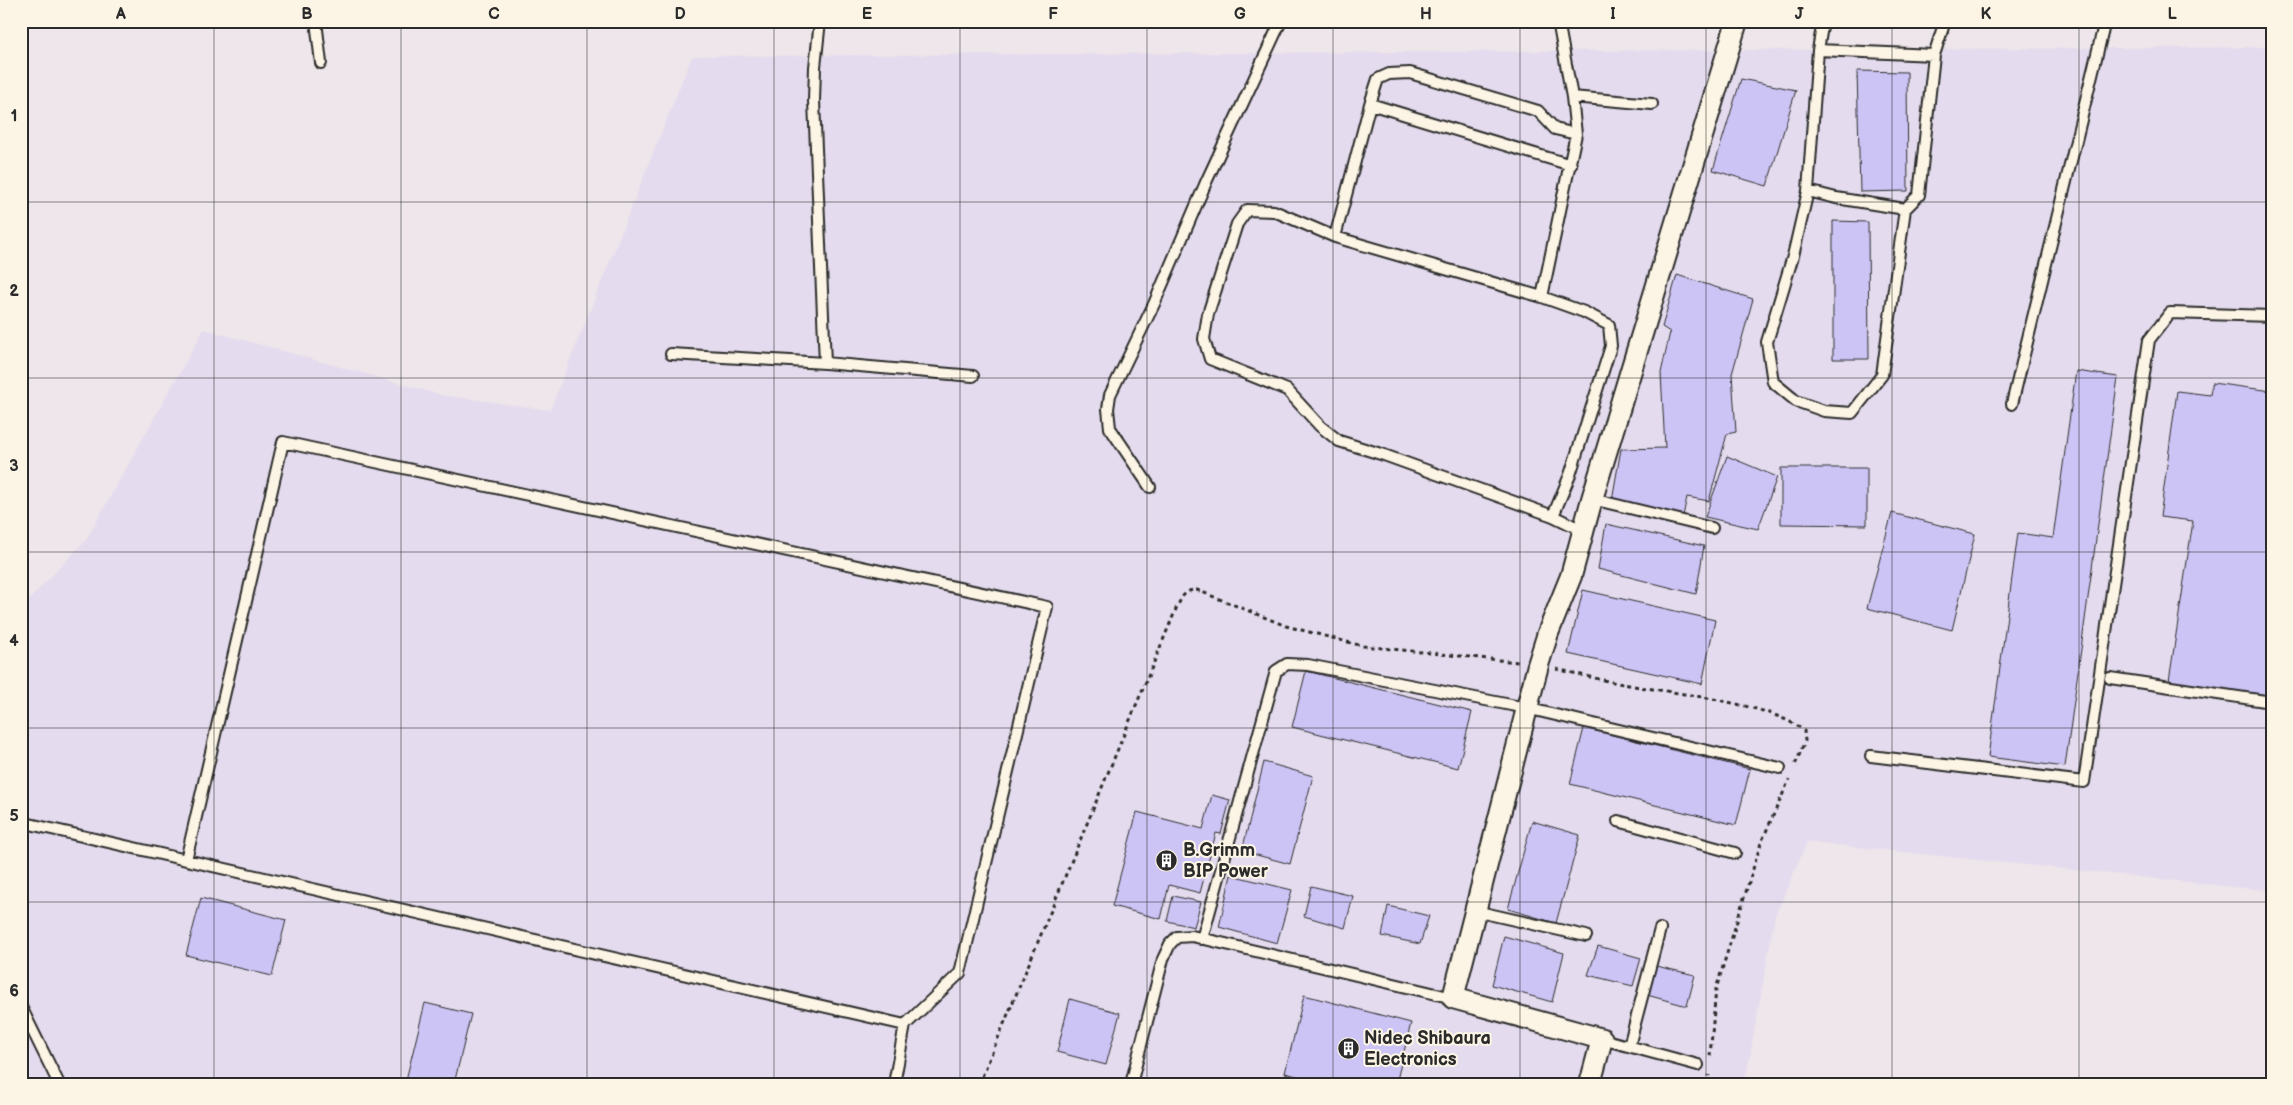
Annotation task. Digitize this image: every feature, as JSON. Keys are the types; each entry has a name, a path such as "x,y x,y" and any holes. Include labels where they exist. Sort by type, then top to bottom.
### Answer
{"street":[{"path":"1590,1084 1602,1039 1453,998 1538,664 1548,633 1571,576 1592,499 1738,21"}],"lane":[{"path":"316,21 321,63"},
{"path":"820,21 815,67 814,101 825,364"},
{"path":"1150,486 1110,428 1108,409 1110,394 1154,304 1208,180 1281,21"},
{"path":"1542,298 1576,134 1572,97 1558,21"},
{"path":"1823,21 1818,50 1808,190 1793,256 1767,342 1773,382 1796,401 1824,410 1852,413 1882,375 1905,209 1919,195 1934,55 1945,21"},
{"path":"2012,404 2105,21"},
{"path":"1818,50 1934,55"},
{"path":"1335,237 1370,104 1378,80 1389,74 1410,73 1538,111 1555,130 1576,134"},
{"path":"1572,97 1652,104"},
{"path":"1370,104 1571,165"},
{"path":"1808,190 1836,198 1905,209"},
{"path":"1553,516 1570,475 1610,346 1609,325 1584,312 1542,298 1335,237 1274,211 1248,210 1236,224 1208,314 1204,339 1210,359 1287,390 1320,426 1339,441 1384,455 1553,516 1584,531"},
{"path":"1871,756 2084,782 2149,340 2170,314 2272,316"},
{"path":"671,354 973,376"},
{"path":"186,860 283,442 1046,607 960,973 905,1025 894,1084"},
{"path":"1592,499 1712,528"},
{"path":"1202,939 1276,671 1287,664 1308,665 1526,708 1780,768"},
{"path":"2110,678 2272,702"},
{"path":"1618,821 1735,853"},
{"path":"21,822 905,1025"},
{"path":"1475,911 1586,936"},
{"path":"1629,1046 1660,929"},
{"path":"1131,1084 1162,959 1170,944 1177,937 1192,936 1453,998"},
{"path":"21,1007 60,1084"},
{"path":"1602,1039 1698,1065"}],"path":[{"path":"979,1084 1176,609 1184,594 1190,590 1197,590 1286,626 1363,646 1538,664 1622,684 1746,706 1796,724 1804,731 1805,741 1794,766"},
{"path":"1708,1084 1716,989 1761,843 1791,775"}],"shaded area":[{"path":"2272,47 2272,891 1807,842 1775,916 1745,1084 21,1084 21,608 86,540 204,329 441,395 550,410 692,56"}],"building":[{"path":"1857,71 1907,72 1908,191 1860,192"},
{"path":"1741,79 1796,90 1767,186 1713,170"},
{"path":"1833,221 1868,222 1869,359 1833,359"},
{"path":"1677,275 1753,299 1732,374 1736,432 1727,434 1709,501 1687,497 1683,516 1612,500 1621,449 1665,448 1661,373 1670,332 1662,327"},
{"path":"2076,371 2118,377 2065,767 1988,757 2018,533 2053,538"},
{"path":"2212,383 2272,391 2272,696 2169,681 2193,521 2160,517 2177,391 2210,395"},
{"path":"1727,456 1777,477 1758,529 1705,517"},
{"path":"1781,468 1867,468 1867,525 1781,524"},
{"path":"1892,513 1975,534 1952,630 1867,608"},
{"path":"1606,524 1704,546 1696,594 1598,569"},
{"path":"1583,590 1715,620 1702,684 1568,654"},
{"path":"1306,671 1472,712 1458,768 1292,727"},
{"path":"1584,728 1750,769 1736,825 1570,784"},
{"name":"B.Grimm BIP Power","path":"1264,762 1313,776 1290,864 1242,851"},
{"name":"B.Grimm BIP Power","path":"1212,795 1230,800 1221,834 1216,833 1200,893 1169,885 1161,919 1112,906 1137,812 1203,829"},
{"path":"1532,821 1580,835 1556,923 1508,909"},
{"name":"B.Grimm BIP Power","path":"1231,875 1292,890 1277,943 1219,927"},
{"name":"B.Grimm BIP Power","path":"1311,886 1353,896 1345,928 1304,916"},
{"name":"B.Grimm BIP Power","path":"1173,896 1201,902 1194,927 1167,921"},
{"path":"201,898 286,920 272,976 186,955"},
{"path":"1388,906 1429,916 1420,944 1382,936"},
{"path":"1504,936 1564,953 1552,1002 1492,985"},
{"path":"1598,946 1641,958 1633,986 1588,975"},
{"path":"1656,966 1695,975 1687,1006 1647,995"},
{"name":"Nidec Shibaura Electronics","path":"1304,995 1411,1023 1396,1084 1328,1084 1285,1073"},
{"path":"1070,999 1120,1013 1106,1065 1057,1052"},
{"path":"425,1003 471,1014 454,1084 405,1084"}],"place":[{"name":"B.Grimm BIP Power","path":"1167,860"},
{"name":"Nidec Shibaura Electronics","path":"1348,1048"}]}
